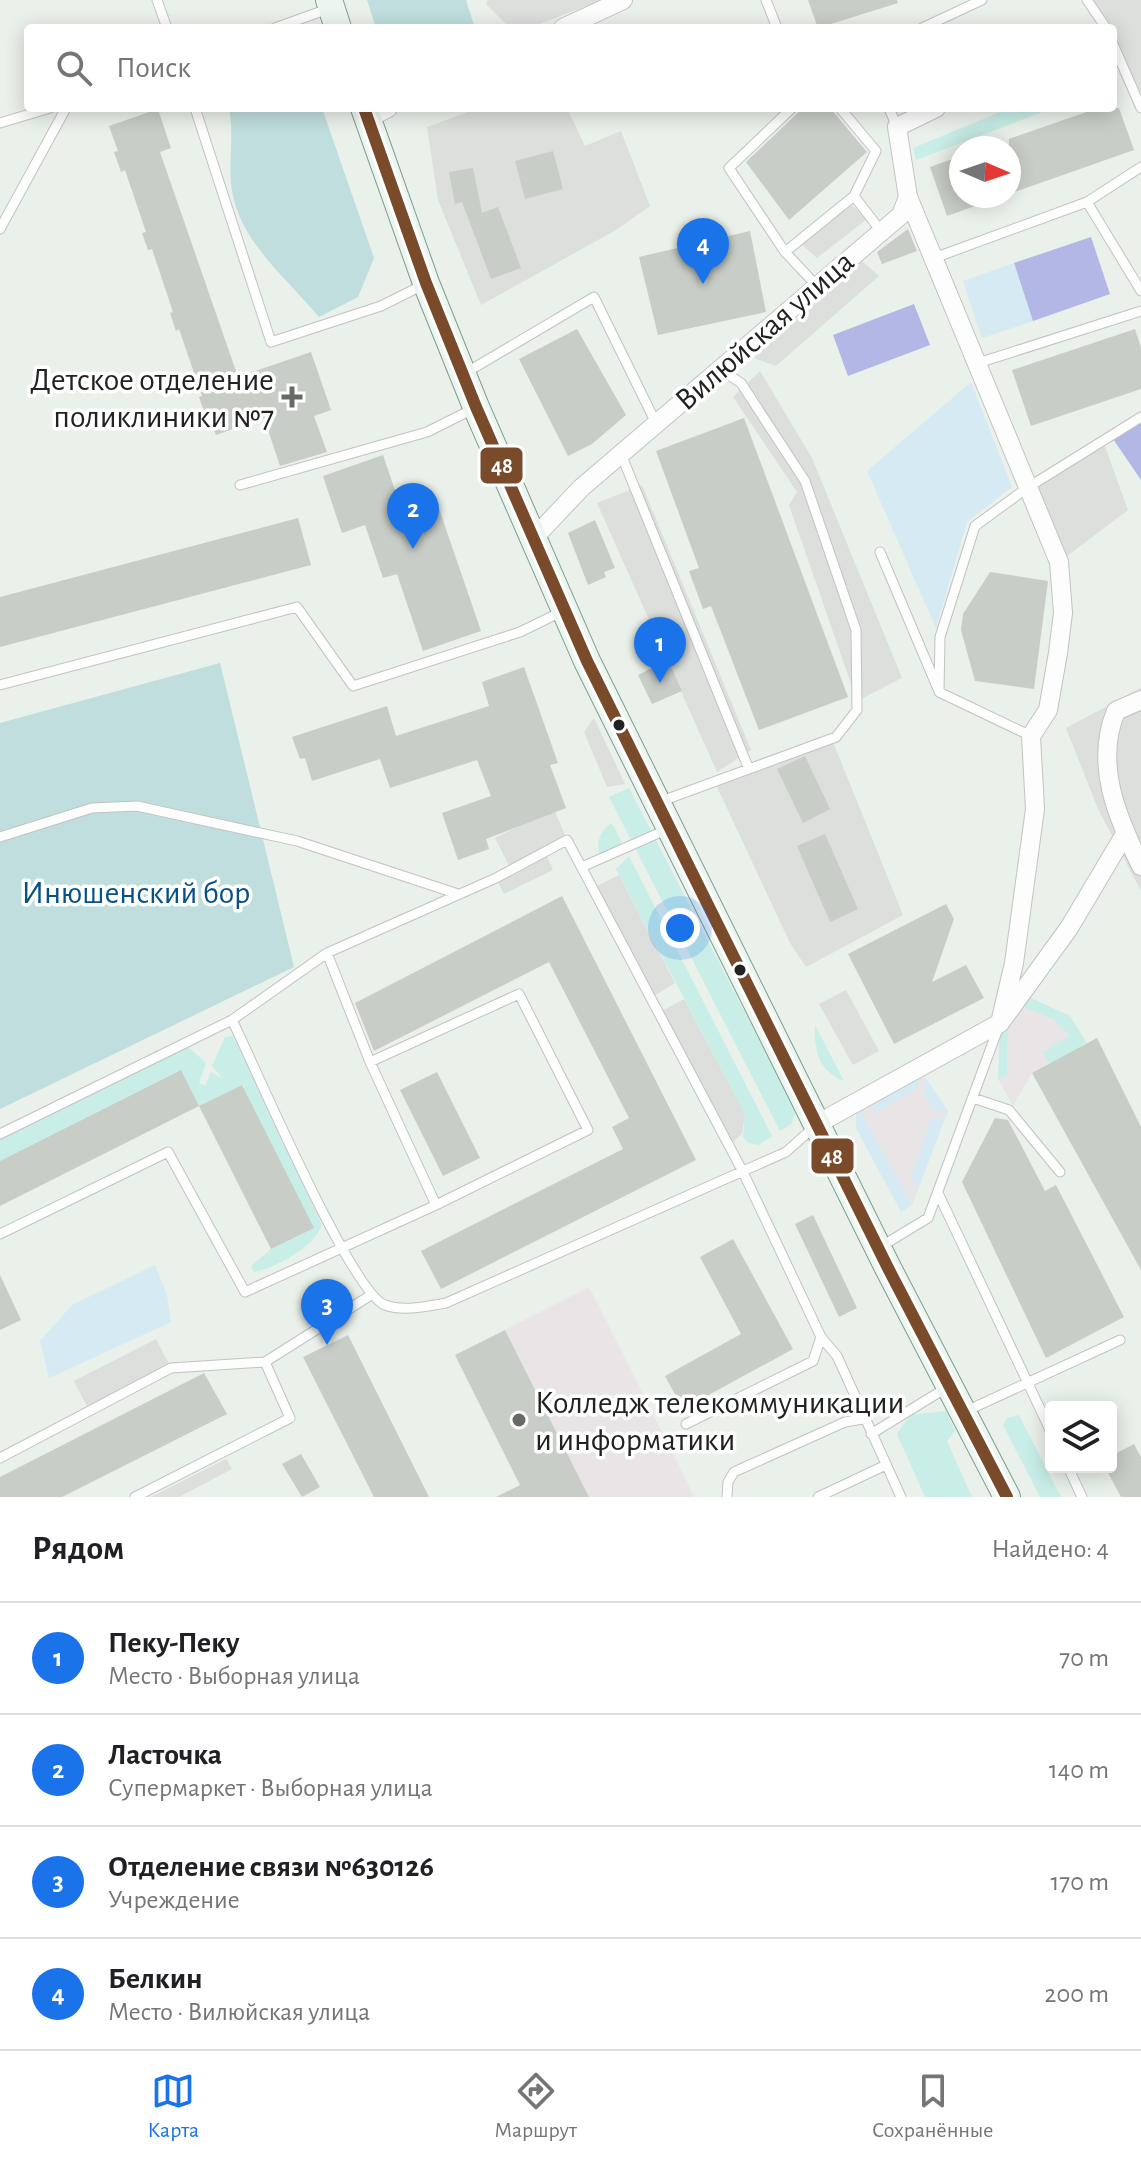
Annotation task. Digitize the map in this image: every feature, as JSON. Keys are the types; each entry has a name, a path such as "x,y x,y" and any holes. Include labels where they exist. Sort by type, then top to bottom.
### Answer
{"main road":[{"path":"373,112 426,283 564,610 668,829 1007,1497"}],"street":[{"path":"572,24 623,0"},
{"path":"928,112 897,127 908,197 1059,562 1063,613 1048,710 1031,736 1035,809 1014,963 1000,1023"},
{"name":"Вилюйская улица","path":"532,540 581,488 901,215 908,197"},
{"path":"1141,700 1116,711 1105,748 1107,777 1125,834 1141,866"},
{"path":"817,1124 1000,1023 1069,928 1125,834"}],"lane":[{"path":"157,0 166,24"},
{"path":"766,0 775,24"},
{"path":"931,24 982,0"},
{"path":"1087,0 1103,24"},
{"path":"290,24 333,12"},
{"path":"1117,53 1141,108"},
{"path":"0,123 37,112"},
{"path":"0,229 64,112"},
{"path":"196,112 271,342 381,306 426,283"},
{"path":"788,112 729,168 785,252 816,285"},
{"path":"785,252 854,196 876,151 843,112"},
{"path":"891,112 897,127"},
{"path":"934,258 1087,202 1141,167"},
{"path":"854,196 881,231"},
{"path":"1087,202 1141,291"},
{"path":"463,374 594,297 656,423"},
{"path":"978,363 1141,311"},
{"path":"656,804 748,767 836,737 857,710 856,630 805,481 741,383 718,368"},
{"path":"240,485 427,432 476,407"},
{"path":"939,692 940,637 975,526 1027,488 1141,417"},
{"path":"621,454 748,767"},
{"path":"880,552 939,692 1031,736"},
{"path":"0,685 297,607 353,686 520,632 564,610"},
{"path":"0,837 92,808 137,806 297,841 458,894"},
{"path":"584,866 668,829"},
{"path":"0,1134 232,1020 327,953 496,878 567,840 584,866 743,1172 821,1337 837,1356 901,1497"},
{"path":"327,953 370,1062 436,1205"},
{"path":"0,1234 168,1152 245,1292 436,1205 588,1130 519,994 370,1062"},
{"path":"232,1020 342,1249 371,1295 385,1305 413,1308 446,1303 786,1152 817,1124"},
{"path":"878,1248 928,1218 1000,1023"},
{"path":"973,1098 1009,1110 1060,1172"},
{"path":"938,1193 1045,1419"},
{"path":"0,1458 171,1368 265,1362 371,1295"},
{"path":"686,1424 813,1361 821,1337"},
{"path":"964,1412 1029,1385 1120,1340"},
{"path":"135,1497 290,1418 265,1362"},
{"path":"871,1434 950,1385"},
{"path":"727,1497 728,1482 734,1472 845,1422 863,1419"},
{"path":"818,1497 886,1465"},
{"path":"1071,1473 1082,1497"}],"shaded area":[{"path":"488,0 602,0 539,24 506,24 486,4"},
{"path":"1087,0 1141,0 1141,108 1117,53 1117,24 1103,24"},
{"path":"468,112 569,112 585,146 621,131 650,206 616,230 481,305 438,200 427,127"},
{"path":"1000,112 1042,112 979,136 949,136 949,147 916,160 913,148"},
{"path":"848,202 867,219 817,258 799,242"},
{"path":"1091,237 1110,294 1033,321 1014,263"},
{"path":"861,260 879,276 776,366 754,358"},
{"path":"1014,263 1033,321 982,338 963,281"},
{"path":"914,304 930,345 848,376 833,335"},
{"path":"760,371 812,458 902,678 857,701 789,505 797,492 733,397"},
{"path":"971,382 1012,487 967,522 936,628 867,471"},
{"path":"1141,417 1141,480 1111,436"},
{"path":"1103,441 1128,510 1059,562 1027,488"},
{"path":"642,485 751,750 717,772 597,503"},
{"path":"1141,688 1141,891 1098,809 1066,728"},
{"path":"594,718 625,784 607,787 584,732"},
{"path":"831,737 903,915 806,967 790,943 717,787"},
{"path":"629,788 792,1104 795,1114 791,1124 780,1131 609,797"},
{"path":"554,809 567,840 545,852 553,870 504,894 496,878 511,869 495,838"},
{"path":"612,823 623,845 601,856 598,847 600,837"},
{"path":"629,856 772,1136 759,1145 748,1143 743,1137 745,1114 616,869"},
{"path":"619,875 675,983 652,997 595,887"},
{"path":"846,990 879,1051 853,1065 819,1004"},
{"path":"1027,996 1070,1016 1088,1045 1049,1066 1042,1052 1069,1035 1023,1007"},
{"path":"684,999 745,1114 742,1134 729,1145 660,1012"},
{"path":"1023,1007 1053,1019 1070,1035 1043,1052 1048,1064 1032,1073 1013,1106 998,1079 1007,1076 1008,1028"},
{"path":"1014,1010 1020,1014 1008,1028 1007,1076 998,1079 1000,1027"},
{"path":"815,1025 844,1081 828,1071 819,1059"},
{"path":"233,1036 322,1225 311,1241 284,1261 254,1272 251,1266 271,1249 313,1228 242,1085 199,1106 180,1070 0,1161 0,1138 187,1046 206,1063 199,1083 205,1086 211,1072 223,1079 212,1066 225,1037"},
{"path":"917,1078 926,1078 948,1111 912,1205 901,1212 856,1128 856,1112"},
{"path":"917,1078 926,1078 924,1095 934,1112 948,1111 943,1119 931,1117 911,1177 918,1187 912,1205 859,1108 869,1103 875,1113 917,1088"},
{"path":"155,1265 167,1295 171,1322 49,1378 40,1341 72,1305"},
{"path":"589,1287 694,1497 589,1497 505,1330"},
{"path":"156,1339 171,1368 89,1410 74,1381"},
{"path":"946,1411 955,1431 947,1441 972,1497 925,1497 897,1434 910,1415"},
{"path":"1019,1415 1045,1466 1045,1473 1049,1473 1061,1497 1040,1497 1003,1425 1007,1418"},
{"path":"226,1459 232,1469 179,1497 151,1497"}],"green space":[{"path":"367,0 466,0 474,24 375,24"},
{"path":"229,112 323,112 374,258 358,297 319,317 264,256 242,222 235,203 231,183"},
{"name":"Инюшенский бор","path":"220,663 294,967 0,1109 0,723"}],"building":[{"path":"808,0 897,0 898,3 831,24 817,24"},
{"path":"1119,108 1134,150 1021,190 1021,136 1018,136 1087,112 1117,112"},
{"path":"149,112 159,112 171,148 160,152 238,377 311,352 331,410 314,416 327,452 280,466 264,418 216,435 199,397 202,396 179,329 176,331 170,313 173,312 152,249 148,250 142,233 146,232 125,170 121,172 114,152 118,151 109,126"},
{"path":"799,112 833,112 867,152 789,220 746,162"},
{"path":"553,151 563,189 525,199 515,161"},
{"path":"949,160 949,208 970,208 947,216 930,167"},
{"path":"473,168 482,213 498,207 521,268 491,279 462,202 455,204 449,172"},
{"path":"908,229 917,251 882,264 877,252"},
{"path":"750,231 766,312 658,335 639,257"},
{"path":"577,329 626,415 592,444 568,456 519,359"},
{"path":"1135,329 1141,348 1141,389 1031,426 1012,370"},
{"path":"744,418 848,697 759,730 711,606 703,609 689,571 699,568 656,451"},
{"path":"383,455 401,508 435,497 481,631 423,651 397,574 383,578 365,525 342,533 323,476"},
{"path":"298,518 311,565 0,647 0,597"},
{"path":"595,520 615,568 604,572 606,577 588,585 568,533"},
{"path":"990,572 1048,581 1034,689 975,681 961,630 963,614"},
{"path":"668,660 682,691 652,704 638,675"},
{"path":"524,667 558,763 550,765 566,808 486,839 489,849 458,860 442,813 491,796 477,760 390,788 380,759 312,781 305,758 300,759 292,737 387,706 396,736 489,706 482,682"},
{"path":"805,756 830,809 803,823 777,769"},
{"path":"825,834 858,909 830,922 797,846"},
{"path":"562,896 696,1160 441,1289 421,1251 623,1149 612,1127 629,1118 549,962 374,1051 355,1003"},
{"path":"946,904 954,919 932,982 966,965 984,998 894,1044 848,954"},
{"path":"1097,1038 1141,1127 1141,1270 1032,1073"},
{"path":"181,1070 199,1106 0,1206 0,1161"},
{"path":"437,1072 480,1158 443,1176 400,1090"},
{"path":"242,1085 314,1228 271,1249 199,1106"},
{"path":"995,1118 1008,1120 1045,1191 1056,1185 1124,1317 1046,1358 962,1182"},
{"path":"813,1215 857,1308 839,1317 795,1224"},
{"path":"733,1239 793,1349 683,1409 665,1376 741,1334 700,1257"},
{"path":"0,1275 21,1320 0,1330"},
{"name":"Колледж телекоммуникации и информатики","path":"505,1330 589,1497 496,1497 520,1485 455,1355"},
{"path":"348,1335 429,1497 374,1497 303,1357"},
{"path":"204,1373 227,1414 62,1497 0,1497 0,1477"},
{"path":"1134,1444 1141,1457 1141,1497 1121,1497 1108,1473 1117,1473 1117,1453"},
{"path":"301,1454 320,1487 302,1497 282,1464"}],"transit line":[{"name":"48","path":"365,112 426,283 476,407 587,661 888,1268 1007,1497"}],"place":[{"name":"Белкин","path":"703,284"},
{"name":"Детское отделение поликлиники №7","path":"292,397"},
{"name":"Ласточка","path":"413,549"},
{"name":"Пеку-Пеку","path":"660,683"},
{"name":"Отделение связи №630126","path":"327,1345"},
{"name":"Колледж телекоммуникации и информатики","path":"519,1420"}]}
